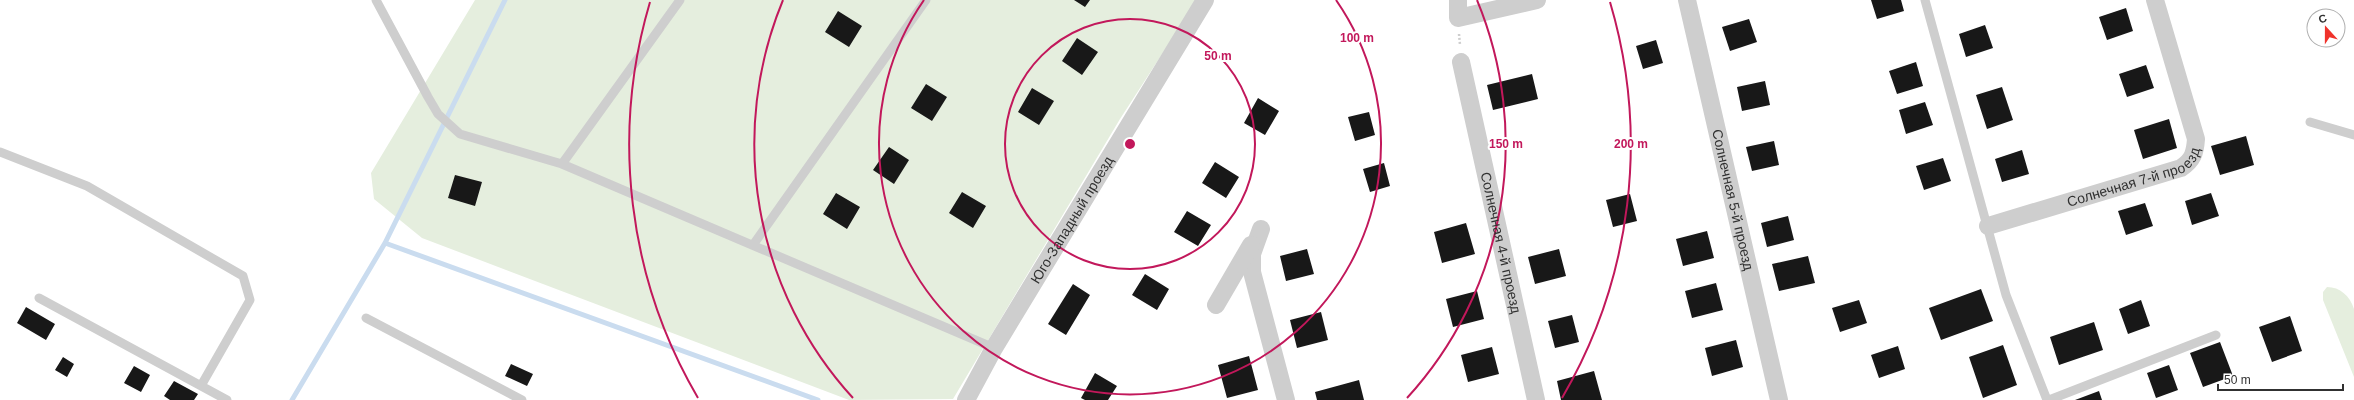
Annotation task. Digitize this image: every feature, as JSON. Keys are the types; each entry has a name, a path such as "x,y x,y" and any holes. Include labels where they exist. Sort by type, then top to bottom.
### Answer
{"street":[{"name":"Юго-Западный проезд","path":"966,400 994,348 1205,0"},
{"path":"1458,9 1537,0"},
{"name":"Солнечная 5-й проезд","path":"1687,0 1779,400"},
{"name":"Солнечная 7-й проезд","path":"1988,226 2182,168 2190,162 2195,154 2196,139 2155,0"},
{"name":"Солнечная 4-й проезд","path":"1462,62 1536,400"},
{"path":"1216,305 1261,229 1252,254 1252,272 1286,400"}],"lane":[{"path":"376,0 438,114 460,134 562,164 994,348"},
{"path":"562,164 680,0"},
{"path":"753,245 926,0"},
{"path":"1925,0 2006,295 2048,400 2216,335"},
{"path":"2310,122 2354,136"},
{"path":"0,152 87,186 243,276 250,300 202,384"},
{"path":"39,298 202,384 227,400"},
{"path":"366,318 522,400"}],"path":[{"path":"1458,9 1462,62"}],"green space":[{"path":"475,0 1197,0 1120,119 953,399 849,400 422,238 374,199 371,173"},
{"path":"2327,287 2332,287 2344,293 2350,300 2354,309 2354,377 2323,300 2323,292"}],"building":[{"path":"1074,0 1090,0 1085,7"},
{"path":"1871,0 1901,0 1904,11 1877,19"},
{"path":"2126,8 2133,31 2107,40 2099,17"},
{"path":"838,11 862,26 849,47 825,32"},
{"path":"1749,19 1757,42 1730,51 1722,27"},
{"path":"1985,25 1993,48 1966,57 1959,34"},
{"path":"1077,38 1098,52 1082,75 1062,61"},
{"path":"1656,40 1663,63 1643,69 1636,46"},
{"path":"1916,62 1923,86 1897,94 1889,71"},
{"path":"2146,65 2154,88 2127,97 2119,74"},
{"path":"1532,74 1538,99 1493,110 1487,85"},
{"path":"1765,81 1770,105 1742,111 1737,87"},
{"path":"926,84 947,97 932,121 911,108"},
{"path":"2002,87 2013,120 1987,129 1976,95"},
{"path":"1032,88 1054,101 1039,125 1018,112"},
{"path":"1258,98 1279,111 1265,135 1244,123"},
{"path":"1925,102 1933,125 1906,134 1899,110"},
{"path":"1369,112 1375,135 1355,141 1348,117"},
{"path":"2169,119 2177,148 2143,159 2134,130"},
{"path":"2246,136 2254,165 2220,175 2211,146"},
{"path":"1774,141 1779,165 1752,171 1746,147"},
{"path":"889,147 909,160 894,184 873,170"},
{"path":"2022,150 2029,174 2002,182 1995,159"},
{"path":"1943,158 1951,181 1924,190 1916,166"},
{"path":"1215,162 1239,177 1226,198 1202,183"},
{"path":"1384,163 1390,186 1370,192 1363,169"},
{"path":"455,175 482,182 475,206 448,198"},
{"path":"962,192 986,206 973,228 949,213"},
{"path":"836,193 860,207 847,229 823,214"},
{"path":"2211,193 2219,216 2192,225 2185,201"},
{"path":"1630,194 1637,221 1613,227 1606,200"},
{"path":"2145,203 2153,226 2126,235 2118,211"},
{"path":"1187,211 1211,225 1198,246 1174,232"},
{"path":"1788,216 1794,240 1767,247 1761,223"},
{"path":"1466,223 1475,254 1442,263 1434,232"},
{"path":"1707,231 1714,258 1683,266 1676,239"},
{"path":"1307,249 1314,274 1286,281 1280,256"},
{"path":"1559,249 1566,276 1535,284 1528,257"},
{"path":"1808,256 1815,283 1779,291 1772,264"},
{"path":"1145,274 1169,289 1157,310 1132,295"},
{"path":"1716,283 1723,310 1692,318 1685,291"},
{"path":"1073,284 1090,295 1066,335 1048,324"},
{"path":"1981,289 1993,321 1941,340 1929,308"},
{"path":"1477,291 1484,319 1453,327 1446,299"},
{"path":"1859,300 1867,323 1840,332 1832,308"},
{"path":"2141,300 2150,326 2128,334 2119,309"},
{"path":"26,307 55,324 46,340 17,323"},
{"path":"1321,312 1328,340 1297,348 1290,320"},
{"path":"1572,315 1579,342 1555,348 1548,321"},
{"path":"2290,316 2302,351 2272,362 2259,327"},
{"path":"2094,322 2103,350 2059,365 2050,337"},
{"path":"1736,340 1743,367 1712,376 1705,348"},
{"path":"2220,342 2233,376 2203,387 2190,353"},
{"path":"2003,345 2017,385 1983,398 1969,357"},
{"path":"1898,346 1905,369 1879,378 1871,355"},
{"path":"1492,347 1499,374 1468,382 1461,355"},
{"path":"1249,356 1258,390 1227,398 1218,365"},
{"path":"63,357 74,364 67,377 55,370"},
{"path":"511,364 533,374 527,386 505,376"},
{"path":"2169,365 2178,390 2156,398 2147,373"},
{"path":"134,366 150,375 141,392 124,383"},
{"path":"1594,371 1602,400 1561,400 1557,381"},
{"path":"1095,373 1117,386 1108,400 1085,400 1081,398"},
{"path":"1359,380 1364,400 1317,400 1315,392"},
{"path":"174,381 198,394 194,400 170,400 164,396"},
{"path":"2099,391 2102,400 2075,400"}],"waterway":[{"path":"292,400 385,243 505,0"},
{"path":"385,243 818,400"}]}
